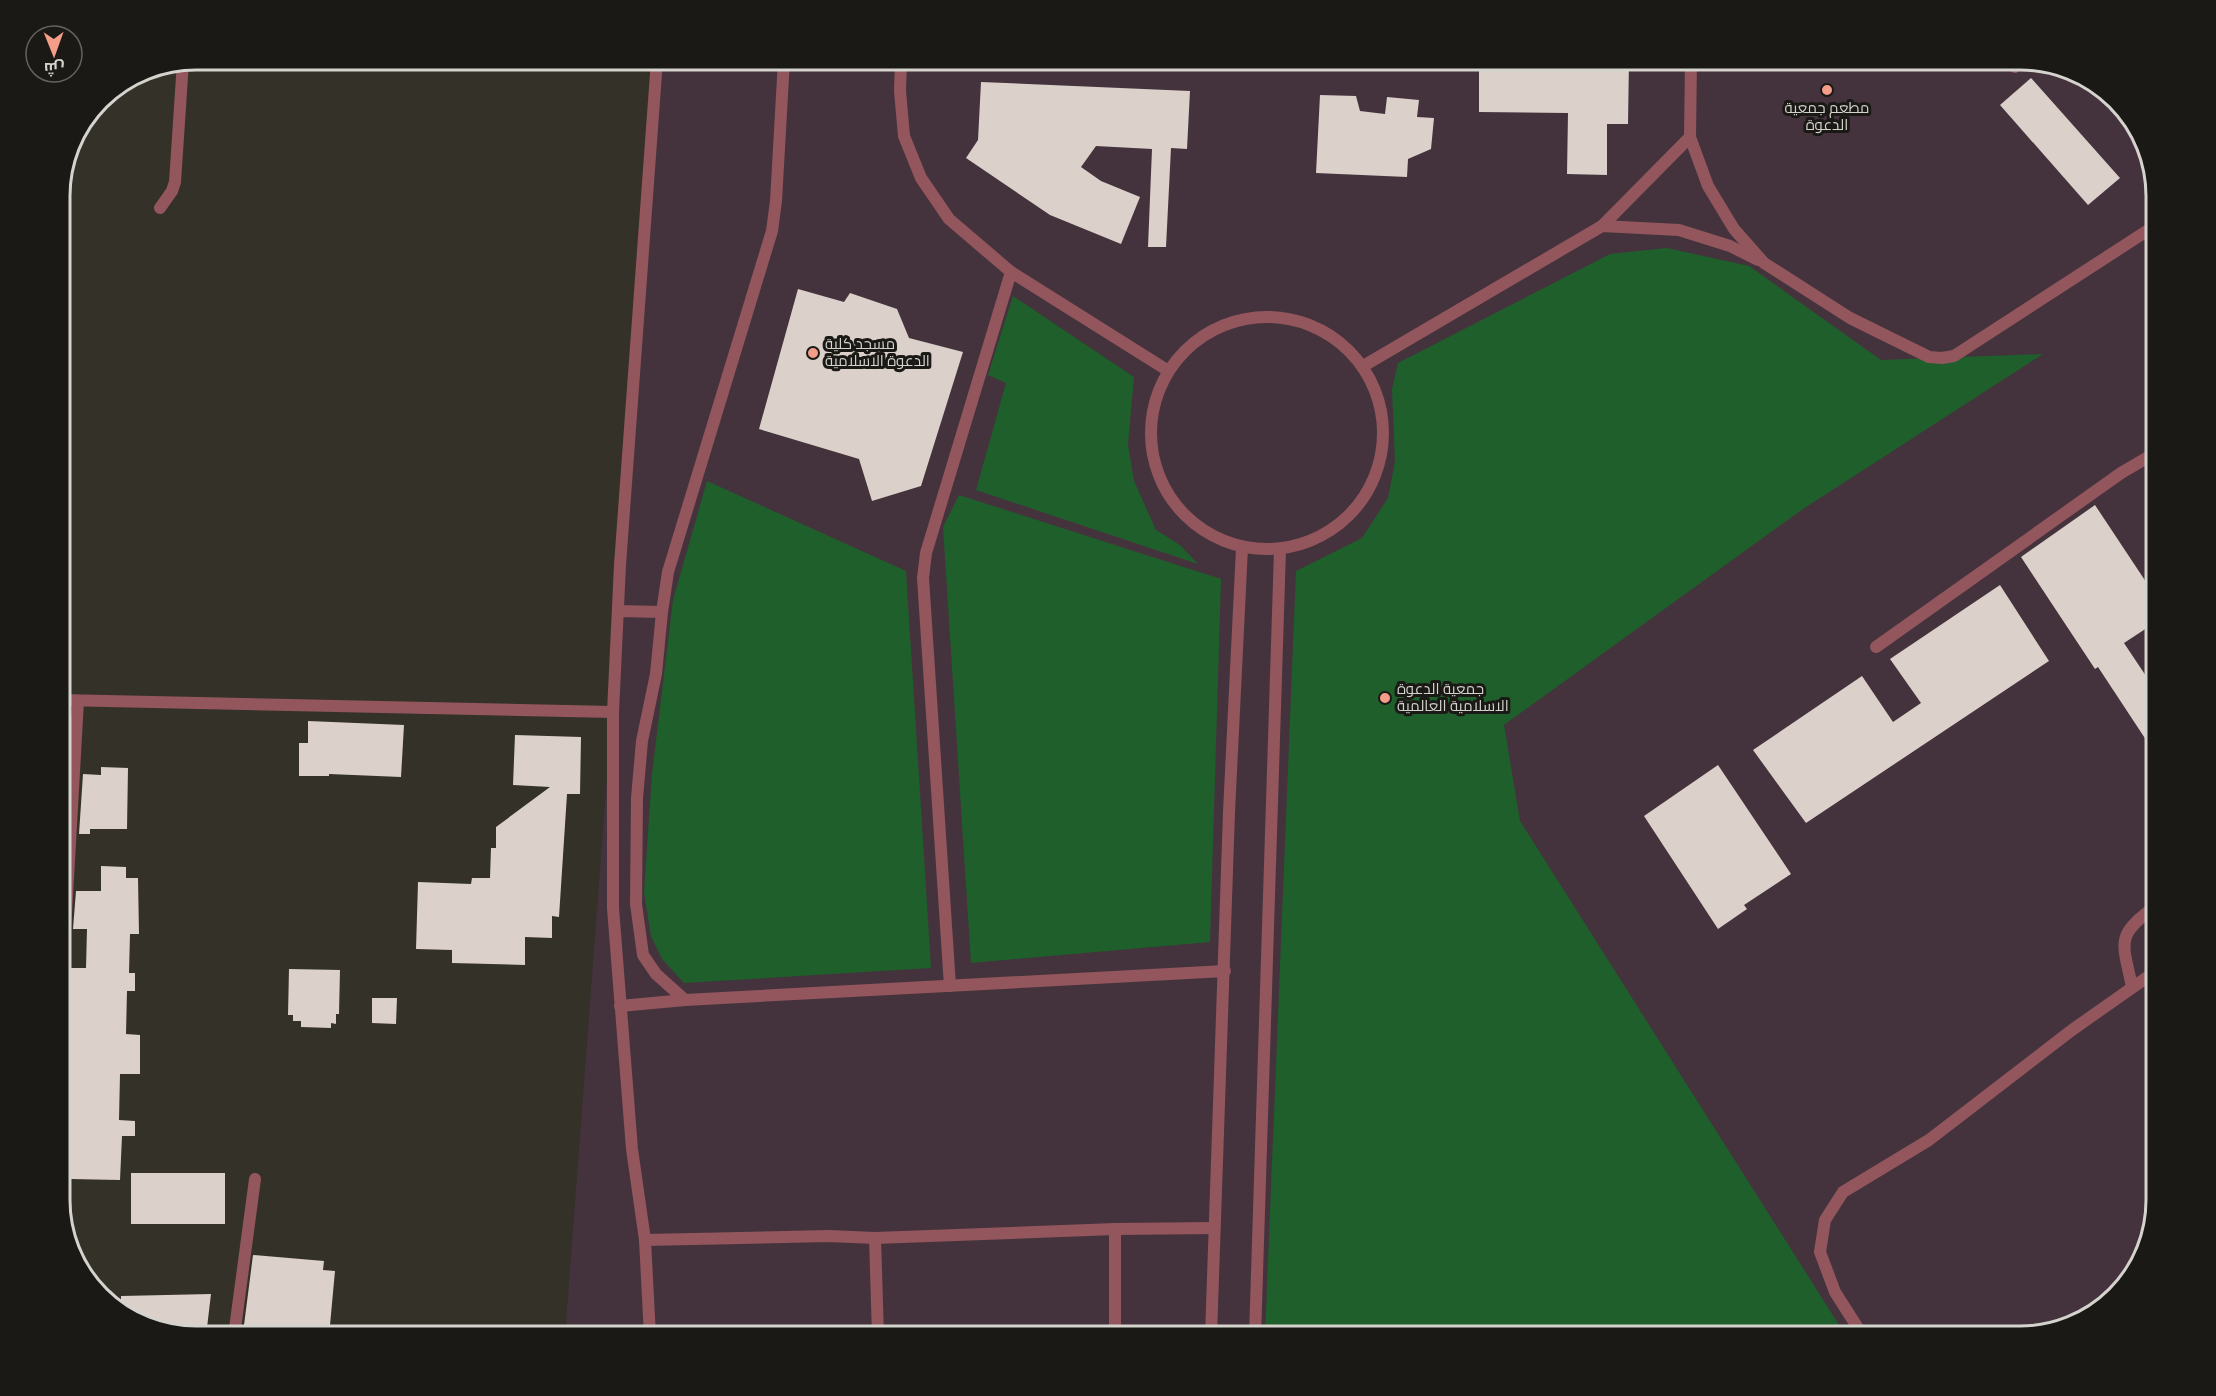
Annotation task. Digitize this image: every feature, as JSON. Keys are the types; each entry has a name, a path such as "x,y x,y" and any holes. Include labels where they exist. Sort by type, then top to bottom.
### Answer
{"street":[{"path":"649,1326 645,1240 632,1149 613,908 613,712 620,565 656,71"},
{"path":"685,1000 666,985 643,955 636,904 637,798 642,741 658,656 668,572 772,231 776,201 783,71"},
{"path":"901,71 904,136 921,178 948,219 1011,272 1167,370"},
{"path":"1691,71 1690,137 1708,186 1734,229 1764,263"},
{"path":"160,208 172,191 175,182 182,72"},
{"path":"1365,365 1602,226 1690,137"},
{"path":"1602,226 1679,230 1730,246 1764,263 1850,318 1921,354 1942,358 1954,356 2145,232"},
{"path":"950,986 923,578 926,553 1011,272"},
{"path":"1265,314 1322,327 1365,365 1386,422 1376,482 1337,529 1280,550 1242,548 1191,524 1158,478 1149,423 1167,370 1209,329 1265,314"},
{"path":"1876,647 2121,473 2145,459"},
{"path":"1211,1326 1229,812 1242,548"},
{"path":"1255,1326 1280,550"},
{"path":"618,611 662,612"},
{"path":"71,701 613,712"},
{"path":"71,825 78,701"},
{"path":"2133,987 2123,943 2129,929 2146,914"},
{"path":"620,1006 685,1000 1225,971"},
{"path":"1857,1326 1835,1292 1820,1252 1825,1220 1844,1192 1929,1140 2072,1030 2146,978"},
{"path":"235,1326 255,1179"},
{"path":"645,1240 829,1236 875,1238 1115,1229 1214,1228"},
{"path":"1115,1229 1115,1326"},
{"path":"875,1238 878,1326"}],"shaded area":[{"name":"جمعية الدعوة الاسلامية العالمية","path":"660,71 2020,71 2052,75 2083,87 2109,107 2120,120 2129,133 2139,156 2145,188 2146,1200 2141,1232 2129,1263 2109,1289 2096,1300 2068,1316 2020,1326 566,1326"}],"green space":[{"path":"1667,248 1749,266 1881,360 2043,354 1803,509 1504,725 1520,821 1840,1326 1265,1326 1296,571 1362,538 1388,498 1395,461 1392,389 1398,363 1610,254"},
{"path":"1013,296 1134,377 1128,445 1134,481 1156,530 1180,545 1198,564 976,490 1006,383 988,375"},
{"path":"707,481 906,571 931,968 684,983 662,959 651,936 644,892 652,774 673,600"},
{"path":"959,495 1221,579 1210,942 971,963 943,527"}],"building":[{"path":"1479,71 1629,71 1628,124 1607,124 1607,175 1567,174 1568,113 1479,112"},
{"path":"2031,78 2120,178 2088,205 2000,105"},
{"path":"981,82 1190,91 1187,149 1171,148 1166,247 1148,247 1152,149 1096,146 1081,167 1101,181 1140,197 1121,244 1050,215 966,158 978,140"},
{"path":"1320,95 1356,96 1360,111 1385,114 1387,97 1419,100 1417,117 1434,118 1431,149 1408,159 1407,177 1316,173"},
{"path":"798,289 844,302 850,293 897,309 909,338 963,352 921,486 872,501 859,459 759,429"},
{"path":"2095,505 2145,581 2145,629 2124,643 2145,675 2146,739 2098,667 2095,669 2021,557"},
{"path":"2000,585 2049,661 1806,823 1753,750 1862,676 1893,722 1921,703 1890,659"},
{"path":"308,721 404,725 401,777 329,774 329,776 299,776 299,743 308,743"},
{"path":"515,735 581,737 580,794 567,794 559,917 552,916 552,938 525,937 525,965 452,963 452,950 416,949 418,882 471,884 472,878 490,878 491,848 496,848 496,827 550,787 513,785"},
{"path":"1718,765 1791,874 1744,905 1747,909 1718,929 1644,816"},
{"path":"101,767 128,768 127,829 90,829 90,834 79,834 83,774 101,775"},
{"path":"101,866 126,867 126,878 138,878 139,934 130,934 129,973 135,973 135,991 127,991 126,1034 140,1035 140,1074 120,1074 119,1120 135,1121 135,1136 122,1136 120,1180 71,1179 71,968 86,968 87,929 73,929 76,891 101,891"},
{"path":"289,969 340,970 339,1014 336,1014 336,1024 331,1023 331,1028 301,1027 301,1021 293,1021 293,1015 288,1015"},
{"path":"372,998 397,998 396,1024 372,1023"},
{"path":"131,1173 225,1173 225,1224 131,1224"},
{"path":"253,1255 324,1261 323,1270 335,1271 330,1326 244,1326"},
{"path":"211,1294 207,1326 180,1324 148,1316 121,1301 121,1296"}],"place":[{"name":"مطعم جمعية الدعوة","path":"1827,90"},
{"name":"مسجد كلية الدعوة الاسلامية","path":"813,353"},
{"name":"جمعية الدعوة الاسلامية العالمية","path":"1385,698"}]}
